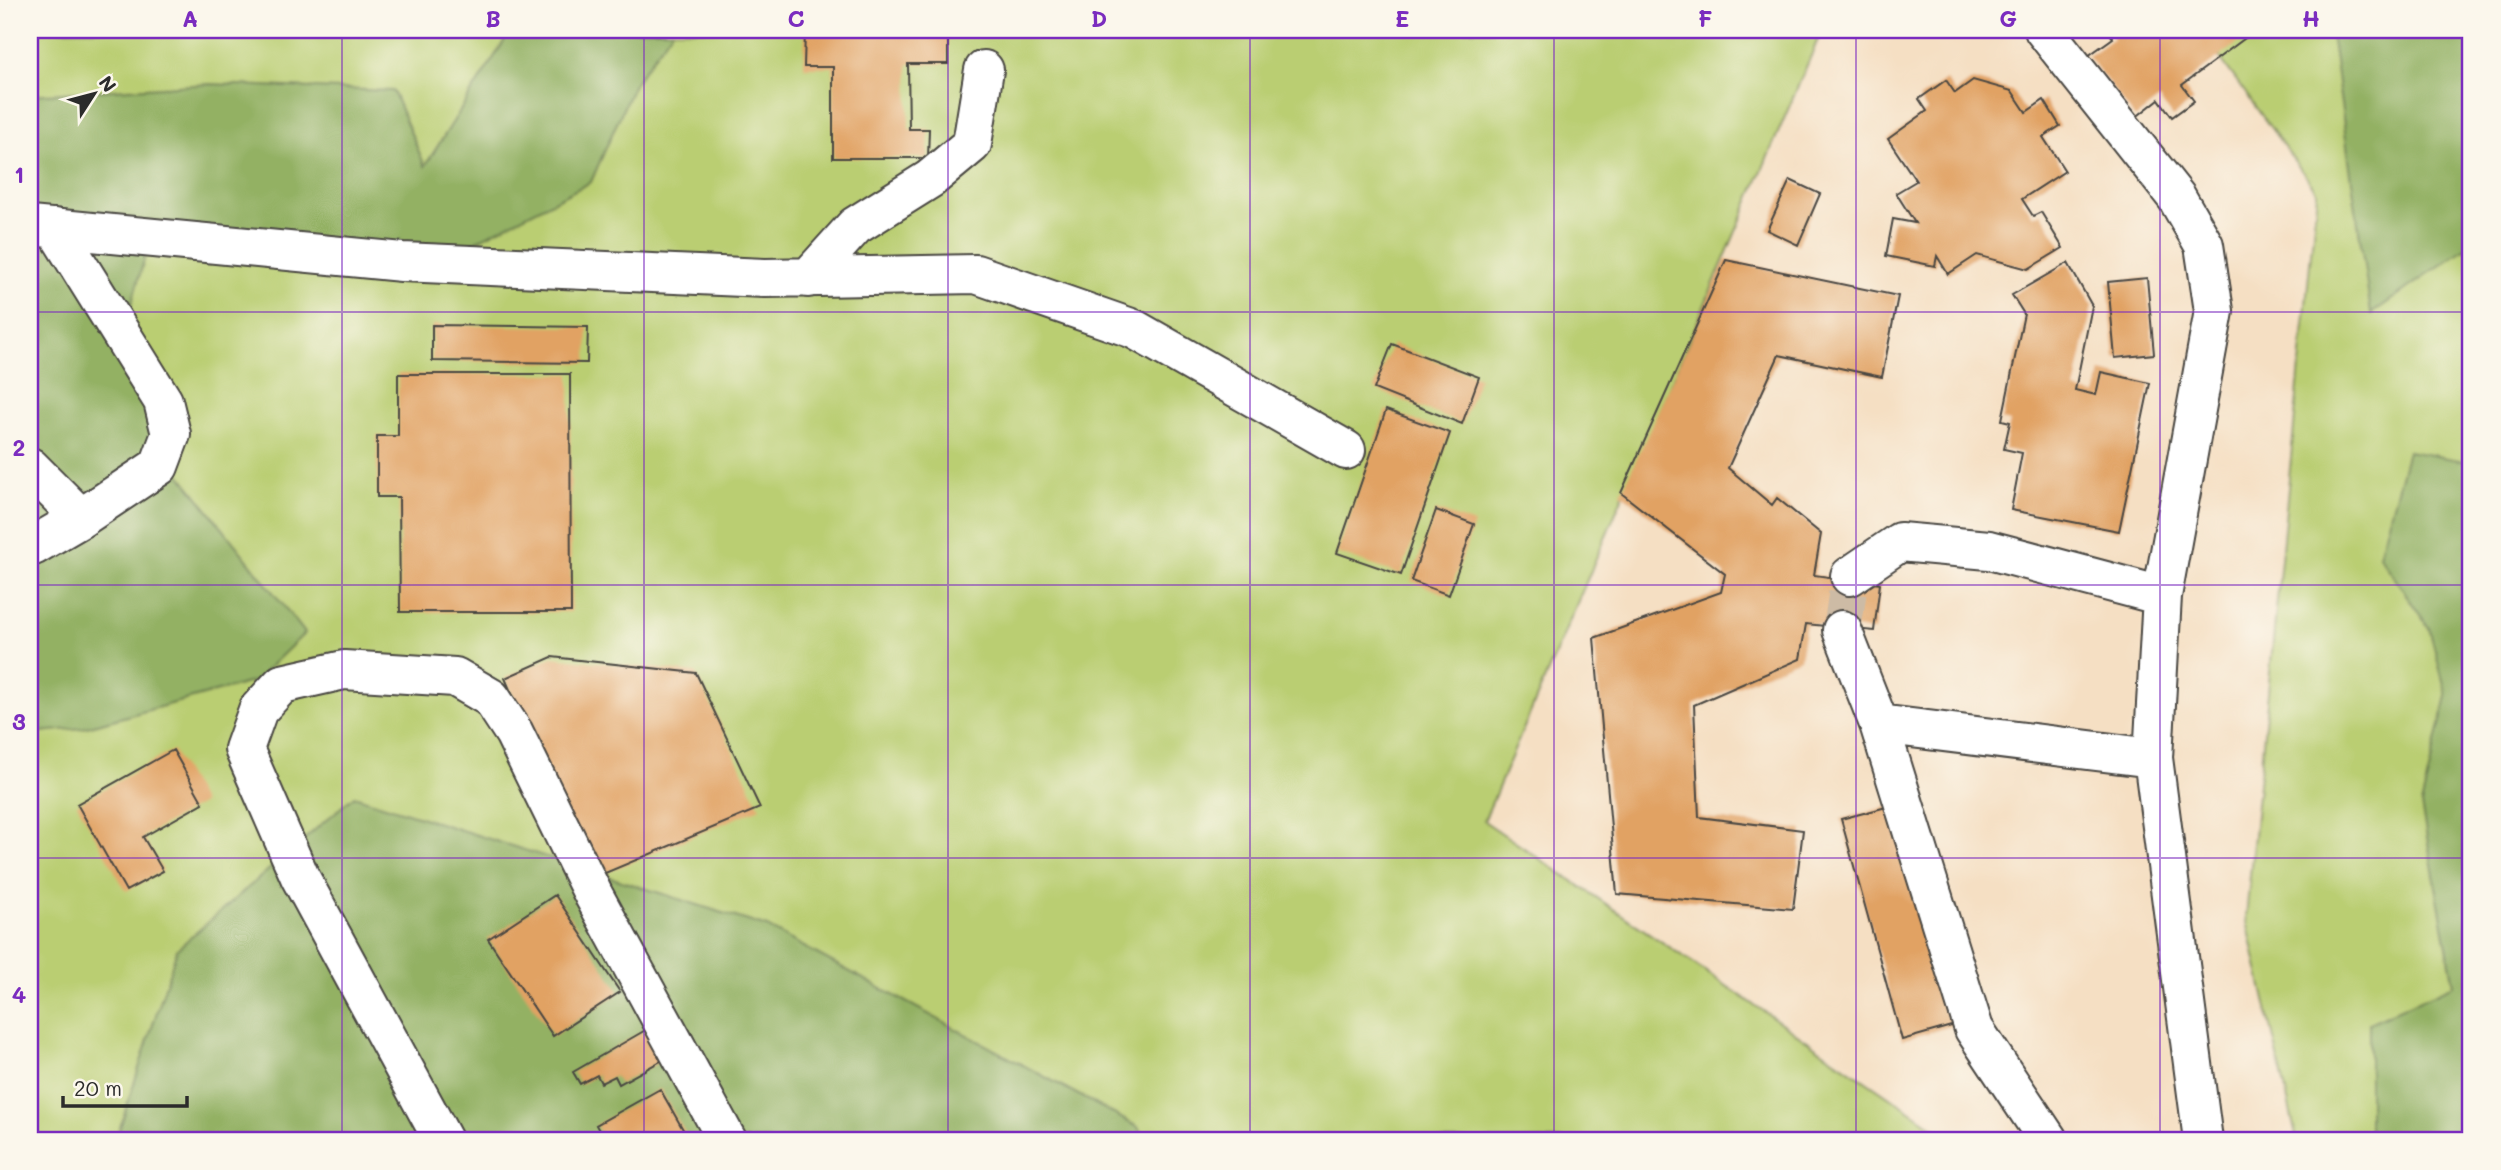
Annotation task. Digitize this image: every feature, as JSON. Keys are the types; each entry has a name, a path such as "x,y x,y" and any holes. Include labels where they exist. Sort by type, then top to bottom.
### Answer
{"street":[{"path":"2044,30 2177,198 2203,246 2214,311 2162,596 2153,758 2203,1140"},
{"path":"808,278 855,226 930,179 972,144 984,70"},
{"path":"43,227 402,262 765,278 976,274 1134,328 1346,450"},
{"path":"30,546 81,518 159,466 171,434 163,401 43,227"},
{"path":"30,467 81,518"},
{"path":"1850,576 1900,542 1989,550 2162,596"},
{"path":"1842,630 1879,724 1974,1029 2048,1140"},
{"path":"443,1140 300,877 244,749 258,710 282,684 344,670 455,677 491,698 514,733 593,897 727,1140"},
{"path":"1879,724 2153,758"}],"green space":[{"path":"30,30 1822,30 1484,821 1953,1140 30,1140"},
{"path":"509,30 673,30 634,84 591,182 410,275 148,246 120,345 164,454 305,633 255,681 83,728 30,733 30,527 33,525 30,502 30,95 210,84 393,91 425,166"},
{"path":"2200,30 2471,30 2471,1140 2297,1140 2246,917 2317,192"},
{"path":"2324,30 2471,30 2471,244 2371,314 2332,41"},
{"path":"2408,451 2471,462 2471,1140 2369,1140 2369,1023 2454,985 2421,805 2447,696 2429,628 2379,555"},
{"path":"354,796 767,927 1138,1127 1145,1140 116,1140 177,949"}],"building":[{"path":"805,30 948,30 948,64 908,64 909,129 929,129 928,158 833,158 833,67 804,67"},
{"path":"2107,30 2256,30 2182,85 2194,101 2172,117 2159,99 2135,118 2088,56 2113,38"},
{"path":"1946,80 1955,93 1973,80 2012,91 2026,112 2044,100 2060,126 2043,137 2065,171 2022,199 2033,216 2041,212 2063,248 2028,269 1977,255 1948,274 1937,256 1935,266 1886,256 1893,219 1915,223 1896,193 1916,181 1888,139 1927,111 1919,99"},
{"path":"1790,180 1820,194 1798,245 1767,230"},
{"path":"1726,260 1898,296 1882,377 1779,355 1728,468 1772,505 1777,498 1821,534 1814,575 1880,584 1874,631 1806,624 1800,659 1694,705 1699,817 1803,830 1793,909 1617,894 1594,638 1721,592 1725,574 1621,493"},
{"path":"2068,263 2092,306 2075,390 2096,395 2101,372 2150,383 2119,531 2011,510 2022,453 2004,449 2010,422 2002,420 2024,314 2012,295"},
{"path":"2147,278 2154,354 2115,358 2108,282"},
{"path":"432,325 588,327 587,363 432,361"},
{"path":"1392,344 1479,377 1462,424 1374,389"},
{"path":"398,374 570,374 571,612 400,612 399,497 377,497 377,436 398,436"},
{"path":"1386,410 1450,433 1401,575 1337,553"},
{"path":"1436,510 1474,524 1449,595 1411,581"},
{"path":"552,657 696,673 760,808 591,879 505,678"},
{"path":"173,750 203,803 143,837 163,871 126,891 77,804"},
{"path":"1894,805 1955,1025 1902,1040 1841,819"},
{"path":"555,895 620,992 553,1036 488,939"},
{"path":"649,1028 666,1058 619,1084 615,1076 601,1083 597,1075 580,1084 573,1072"},
{"path":"660,1089 689,1140 604,1140 596,1125"}],"tunnel":[{"path":"1842,630 1850,576"}]}
